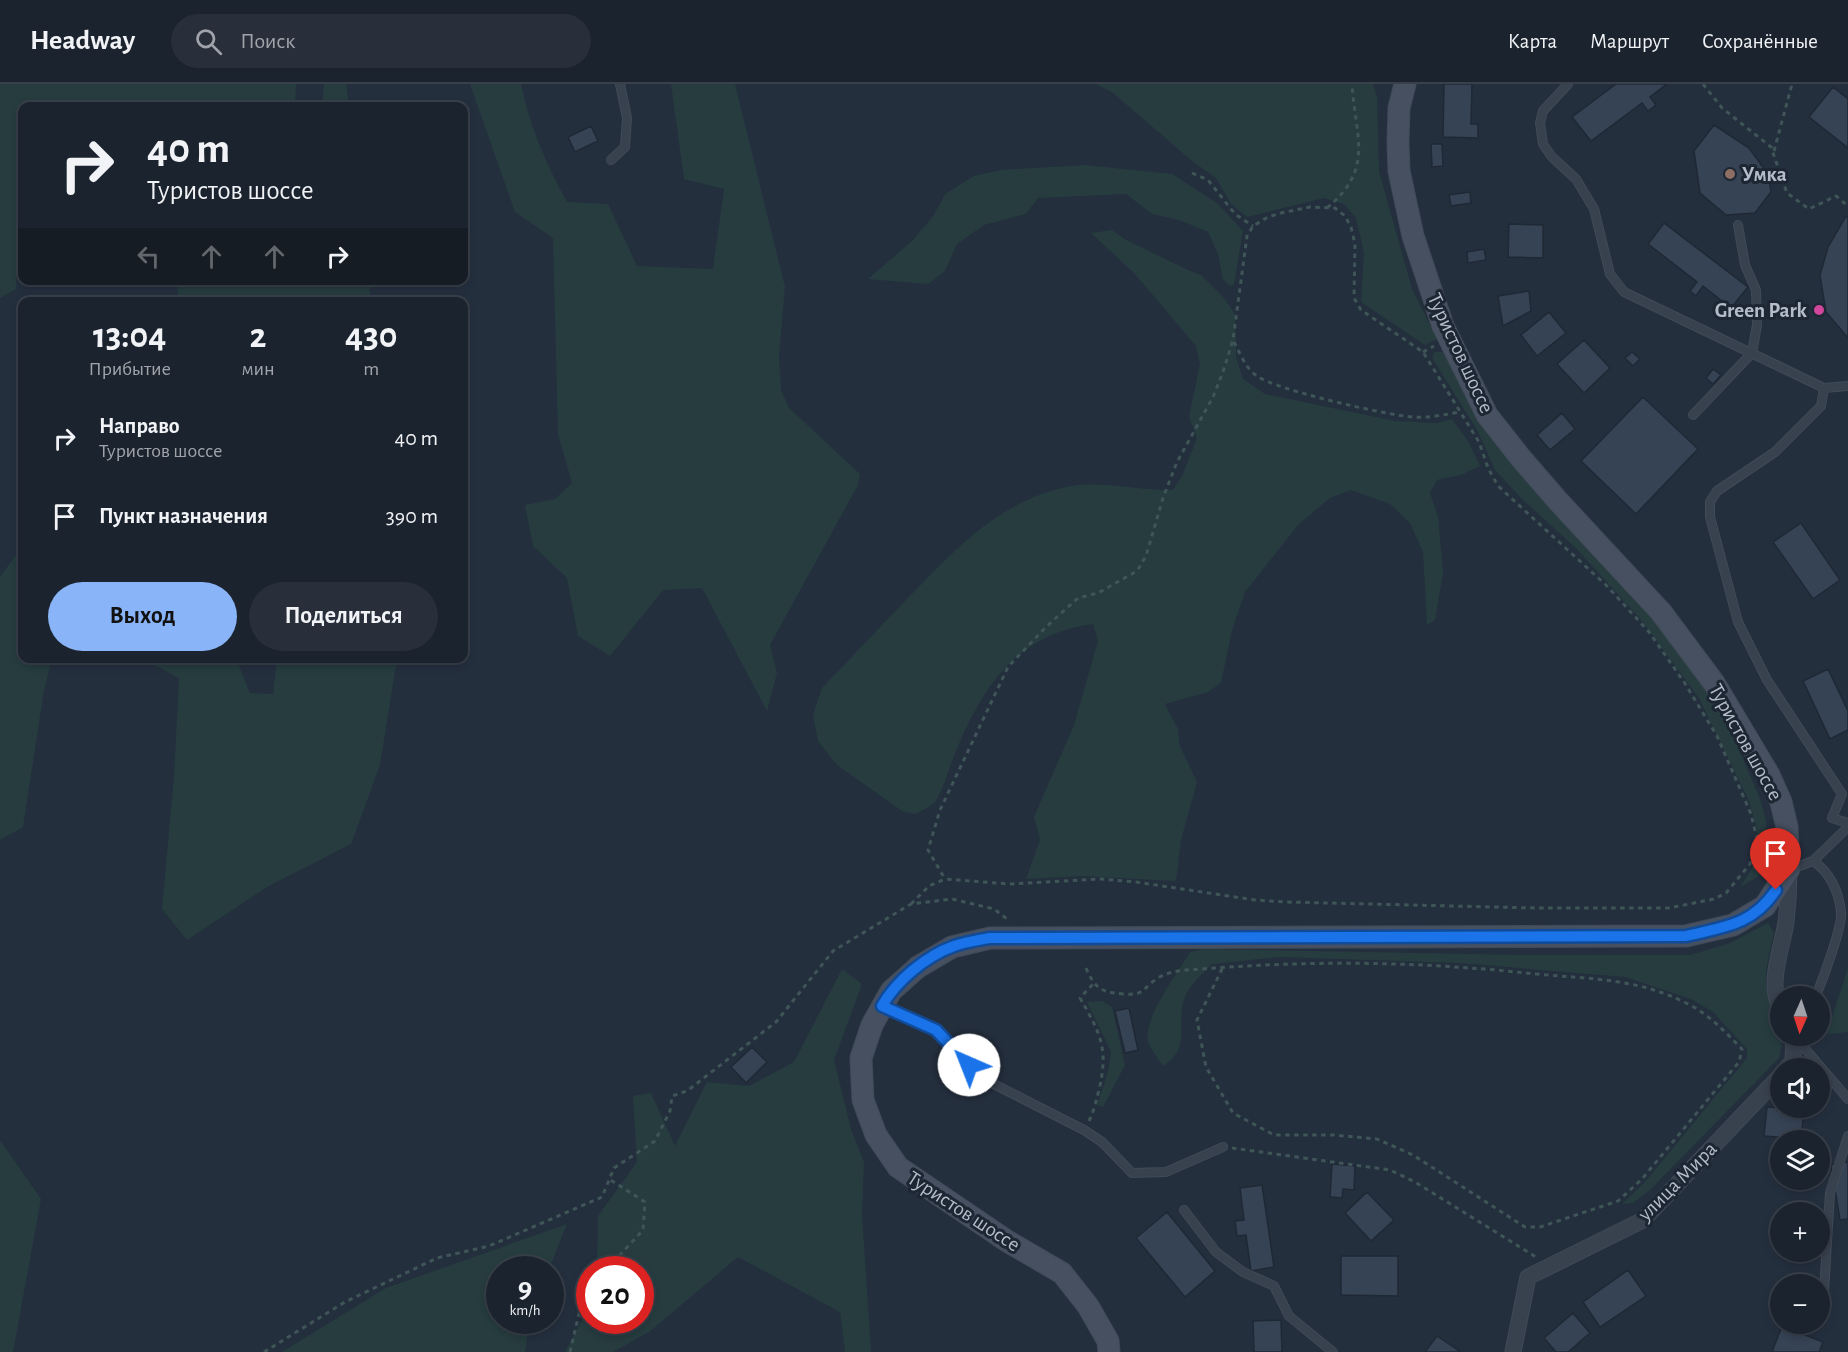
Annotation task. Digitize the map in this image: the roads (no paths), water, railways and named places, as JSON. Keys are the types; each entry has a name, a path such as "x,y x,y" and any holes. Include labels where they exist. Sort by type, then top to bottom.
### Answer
{"main road":[{"name":"Туристов шоссе","path":"1109,1352 1108,1341 1088,1306 1062,1273 1007,1240 898,1167 876,1135 863,1100 861,1058 872,1025 891,991 918,967 952,947 990,938 1686,936 1733,925 1752,915 1765,906 1789,869 1787,828 1781,802 1769,775 1714,683 1661,612 1520,457 1487,415 1450,339 1413,236 1399,171 1399,108 1405,84"}],"street":[{"path":"1777,986 1779,918 1789,869"},
{"name":"улица Мира","path":"1513,1352 1528,1277 1643,1220 1770,1087"}],"lane":[{"path":"610,160 625,147 627,118 620,84"},
{"path":"1568,84 1544,111 1539,123 1543,144 1552,158 1576,179 1594,209 1610,274 1624,292 1824,388 1848,386"},
{"path":"1693,415 1752,353 1757,325 1756,290 1745,265 1738,225"},
{"path":"1824,388 1821,406 1783,445 1717,491 1710,502 1710,517 1738,622 1767,680 1842,794 1832,818 1848,823"},
{"path":"1789,869 1813,861 1848,827"},
{"path":"1813,861 1830,876 1842,914 1848,925"},
{"path":"1820,986 1842,914"},
{"path":"1752,915 1779,918"},
{"path":"882,1006 936,1030 982,1078 1084,1130 1102,1142 1132,1173 1166,1172 1223,1147"},
{"path":"1803,1046 1848,1100"},
{"path":"1825,1274 1830,1193 1848,1136"},
{"path":"1184,1210 1216,1252 1243,1272 1274,1286 1289,1317 1333,1352"}],"place":[{"name":"Умка","path":"1730,174"},
{"name":"Green Park","path":"1819,310"}]}
